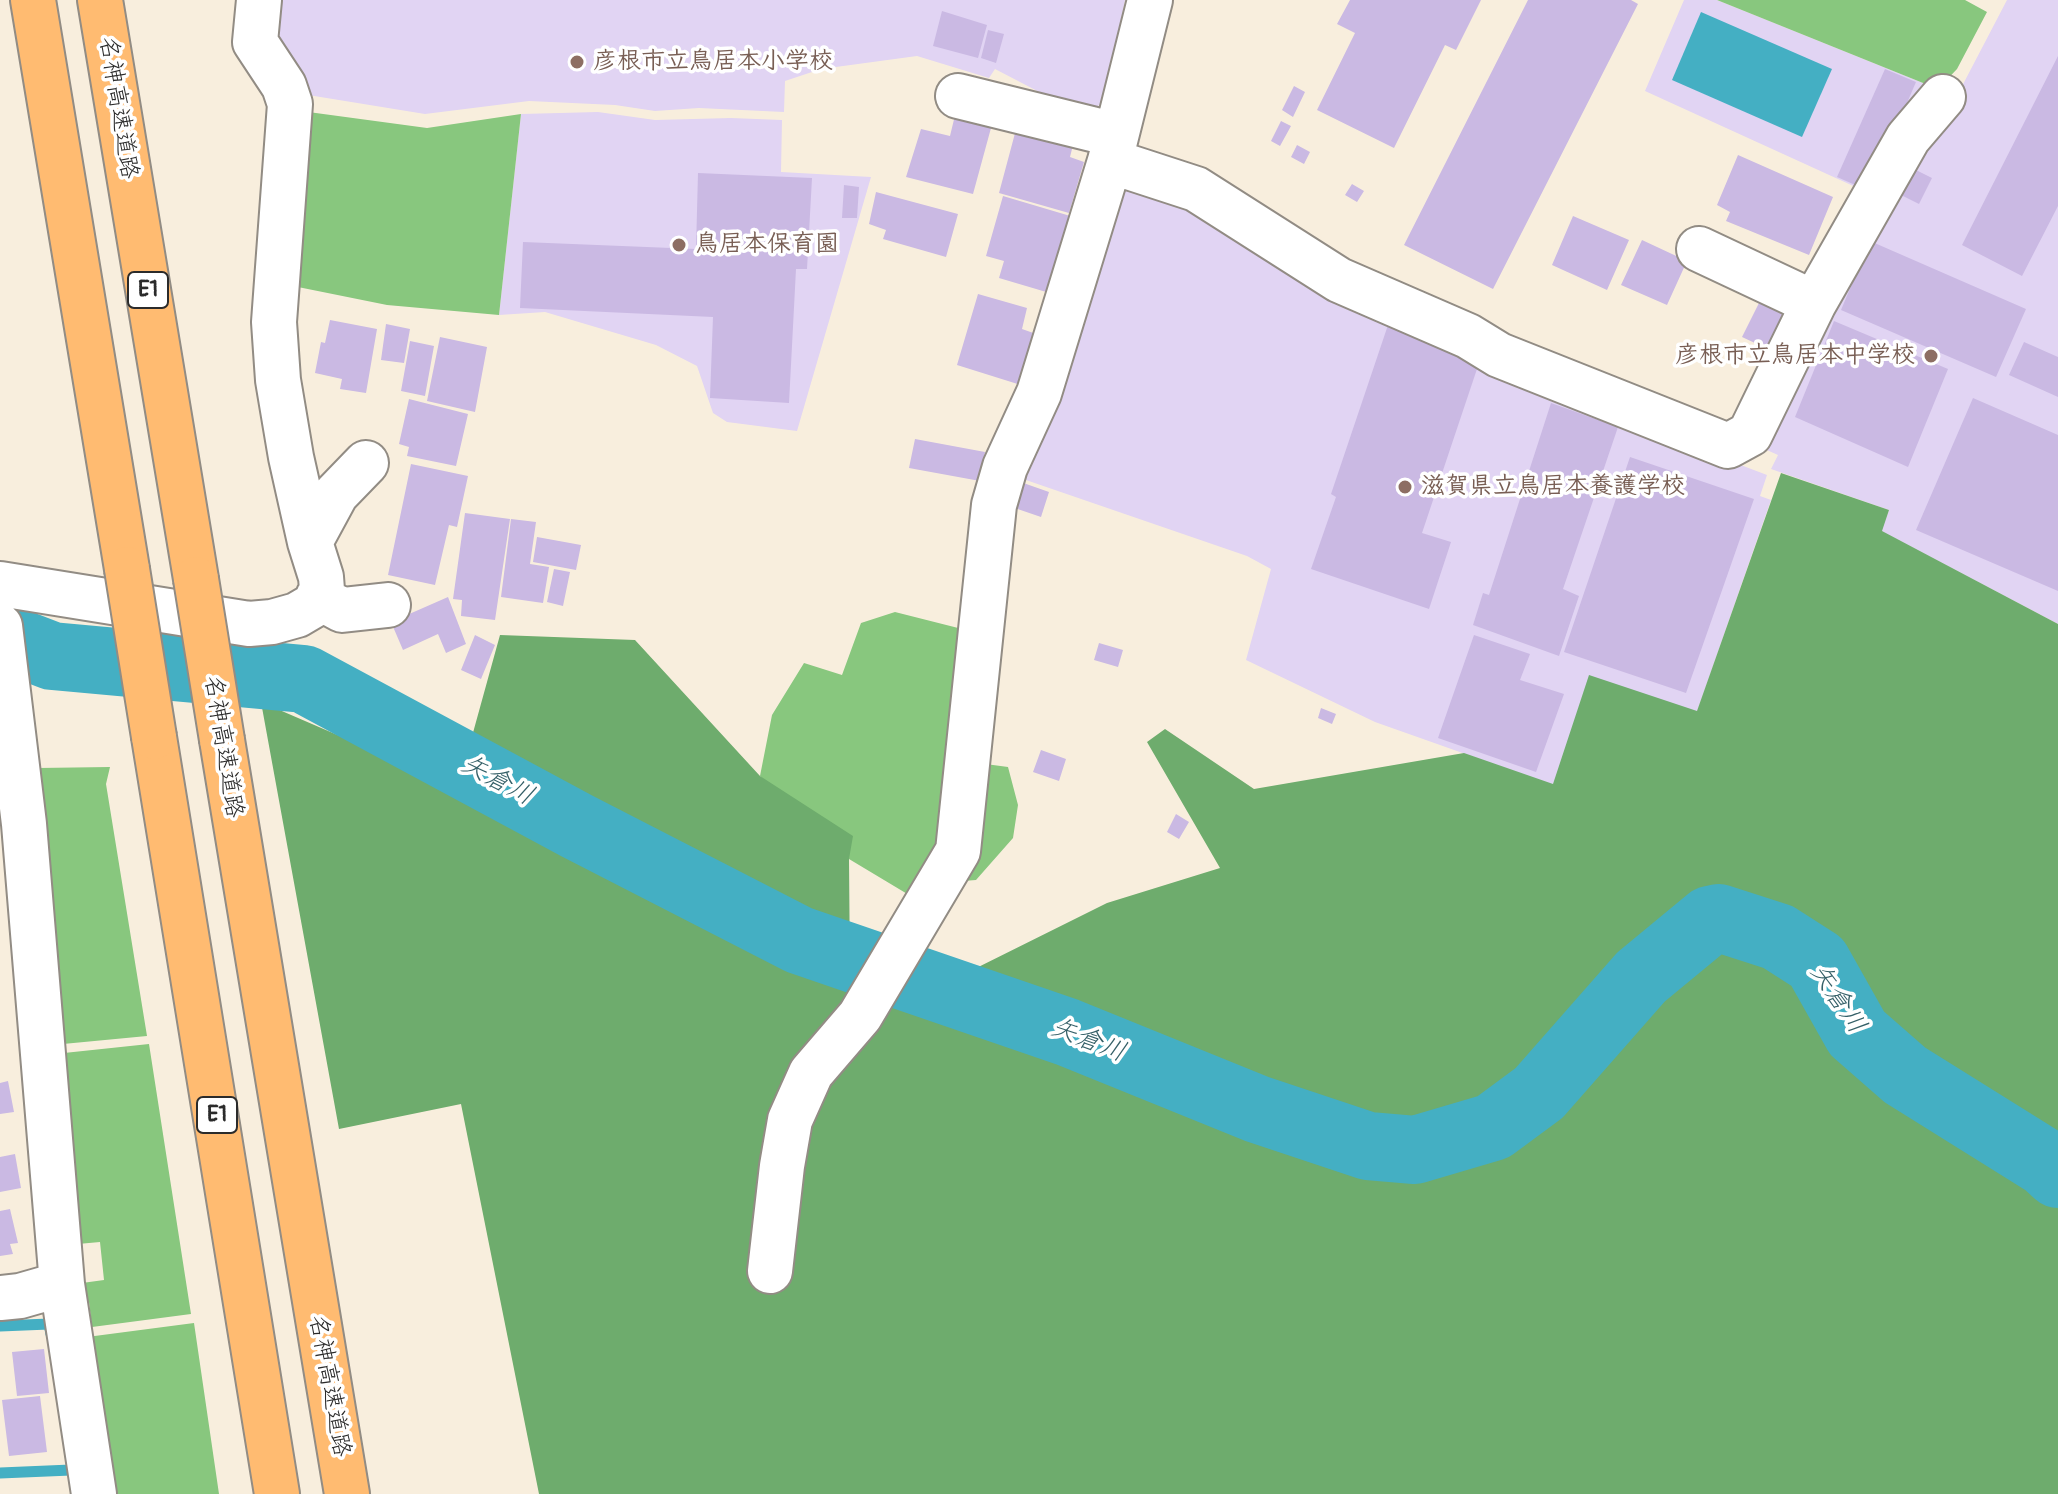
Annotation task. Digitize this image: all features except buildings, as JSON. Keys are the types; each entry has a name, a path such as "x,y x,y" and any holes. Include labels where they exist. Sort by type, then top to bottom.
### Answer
{"highway":[{"name":"E1","path":"33,0 277,1494"},
{"name":"名神高速道路","path":"100,0 347,1494"}],"street":[{"path":"0,584 249,624 297,615 314,605 322,590 291,457 278,380 274,322 290,104 284,86 255,42 259,0"},
{"path":"770,1271 790,1120 811,1073 860,1016 958,851 994,505 1005,467 1039,393 1113,148 1150,0"},
{"path":"958,96 1113,148 1196,189 1339,280 1468,336 1499,355 1728,446 1750,434 1814,303 1908,138 1943,97"},
{"path":"1699,249 1814,303"},
{"path":"310,542 336,494 366,463"},
{"path":"318,597 342,610 388,605"},
{"path":"0,626 12,828 62,1284 94,1494"},
{"path":"0,1298 20,1296 62,1284"}],"shaded area":[{"name":"彦根市立鳥居本小学校","path":"272,0 1125,0 1104,103 1093,108 1045,95 995,69 989,78 917,56 821,69 785,81 784,112 699,108 655,111 615,105 529,101 425,114 302,94 302,70 286,69 267,29"},
{"name":"彦根市立鳥居本中学校","path":"1684,0 1717,0 1938,89 1960,90 2007,0 2058,0 2058,624 1881,531 1889,510 1771,469 1778,455 1760,447 1884,200 1645,91"},
{"name":"鳥居本保育園","path":"598,112 655,120 782,120 781,172 871,177 797,431 727,422 713,413 697,366 656,345 545,312 499,315 521,114"},
{"name":"滋賀県立鳥居本養護学校","path":"1129,182 1185,201 1625,421 1767,475 1760,496 1771,500 1697,712 1553,785 1375,722 1246,660 1271,569 1247,556 1023,479 1111,192 1124,195"}],"green space":[{"path":"1717,0 1965,0 1987,12 1957,69 1938,89"},
{"path":"301,111 427,128 521,114 499,315 387,305 288,285"},
{"path":"1781,473 1889,510 1882,531 2058,624 2058,1494 539,1494 461,1104 339,1129 261,702 458,787 500,635 635,640 760,776 853,836 849,859 850,978 908,1002 1107,903 1220,868 1147,742 1165,729 1254,789 1464,753 1553,784 1589,675 1697,711"},
{"path":"895,612 970,631 953,829 919,901 849,859 760,776 772,715 804,663 842,675 861,623"},
{"path":"978,763 1008,767 1018,805 1013,838 976,880 950,882"},
{"path":"110,767 106,784 147,1036 63,1044 38,768"},
{"path":"149,1044 191,1314 92,1327 89,1302 84,1304 82,1283 104,1280 100,1242 78,1244 64,1053"},
{"path":"194,1323 219,1494 109,1494 87,1337"}],"water":[{"path":"1701,12 1832,69 1802,137 1672,80"}],"waterway":[{"name":"矢倉川","path":"0,636 52,656 304,679 577,826 799,940 1067,1032 1257,1109 1368,1146 1415,1150 1493,1127 1539,1093 1641,977 1710,920 1719,918 1778,937 1817,962 1857,1033 1905,1075 2046,1163 2058,1174"},
{"path":"0,1326 49,1324 51,1334"},
{"path":"0,1473 71,1470"}],"place":[{"name":"彦根市立鳥居本小学校","path":"577,62"},
{"name":"鳥居本保育園","path":"679,245"},
{"name":"彦根市立鳥居本中学校","path":"1931,356"},
{"name":"滋賀県立鳥居本養護学校","path":"1405,487"}]}
